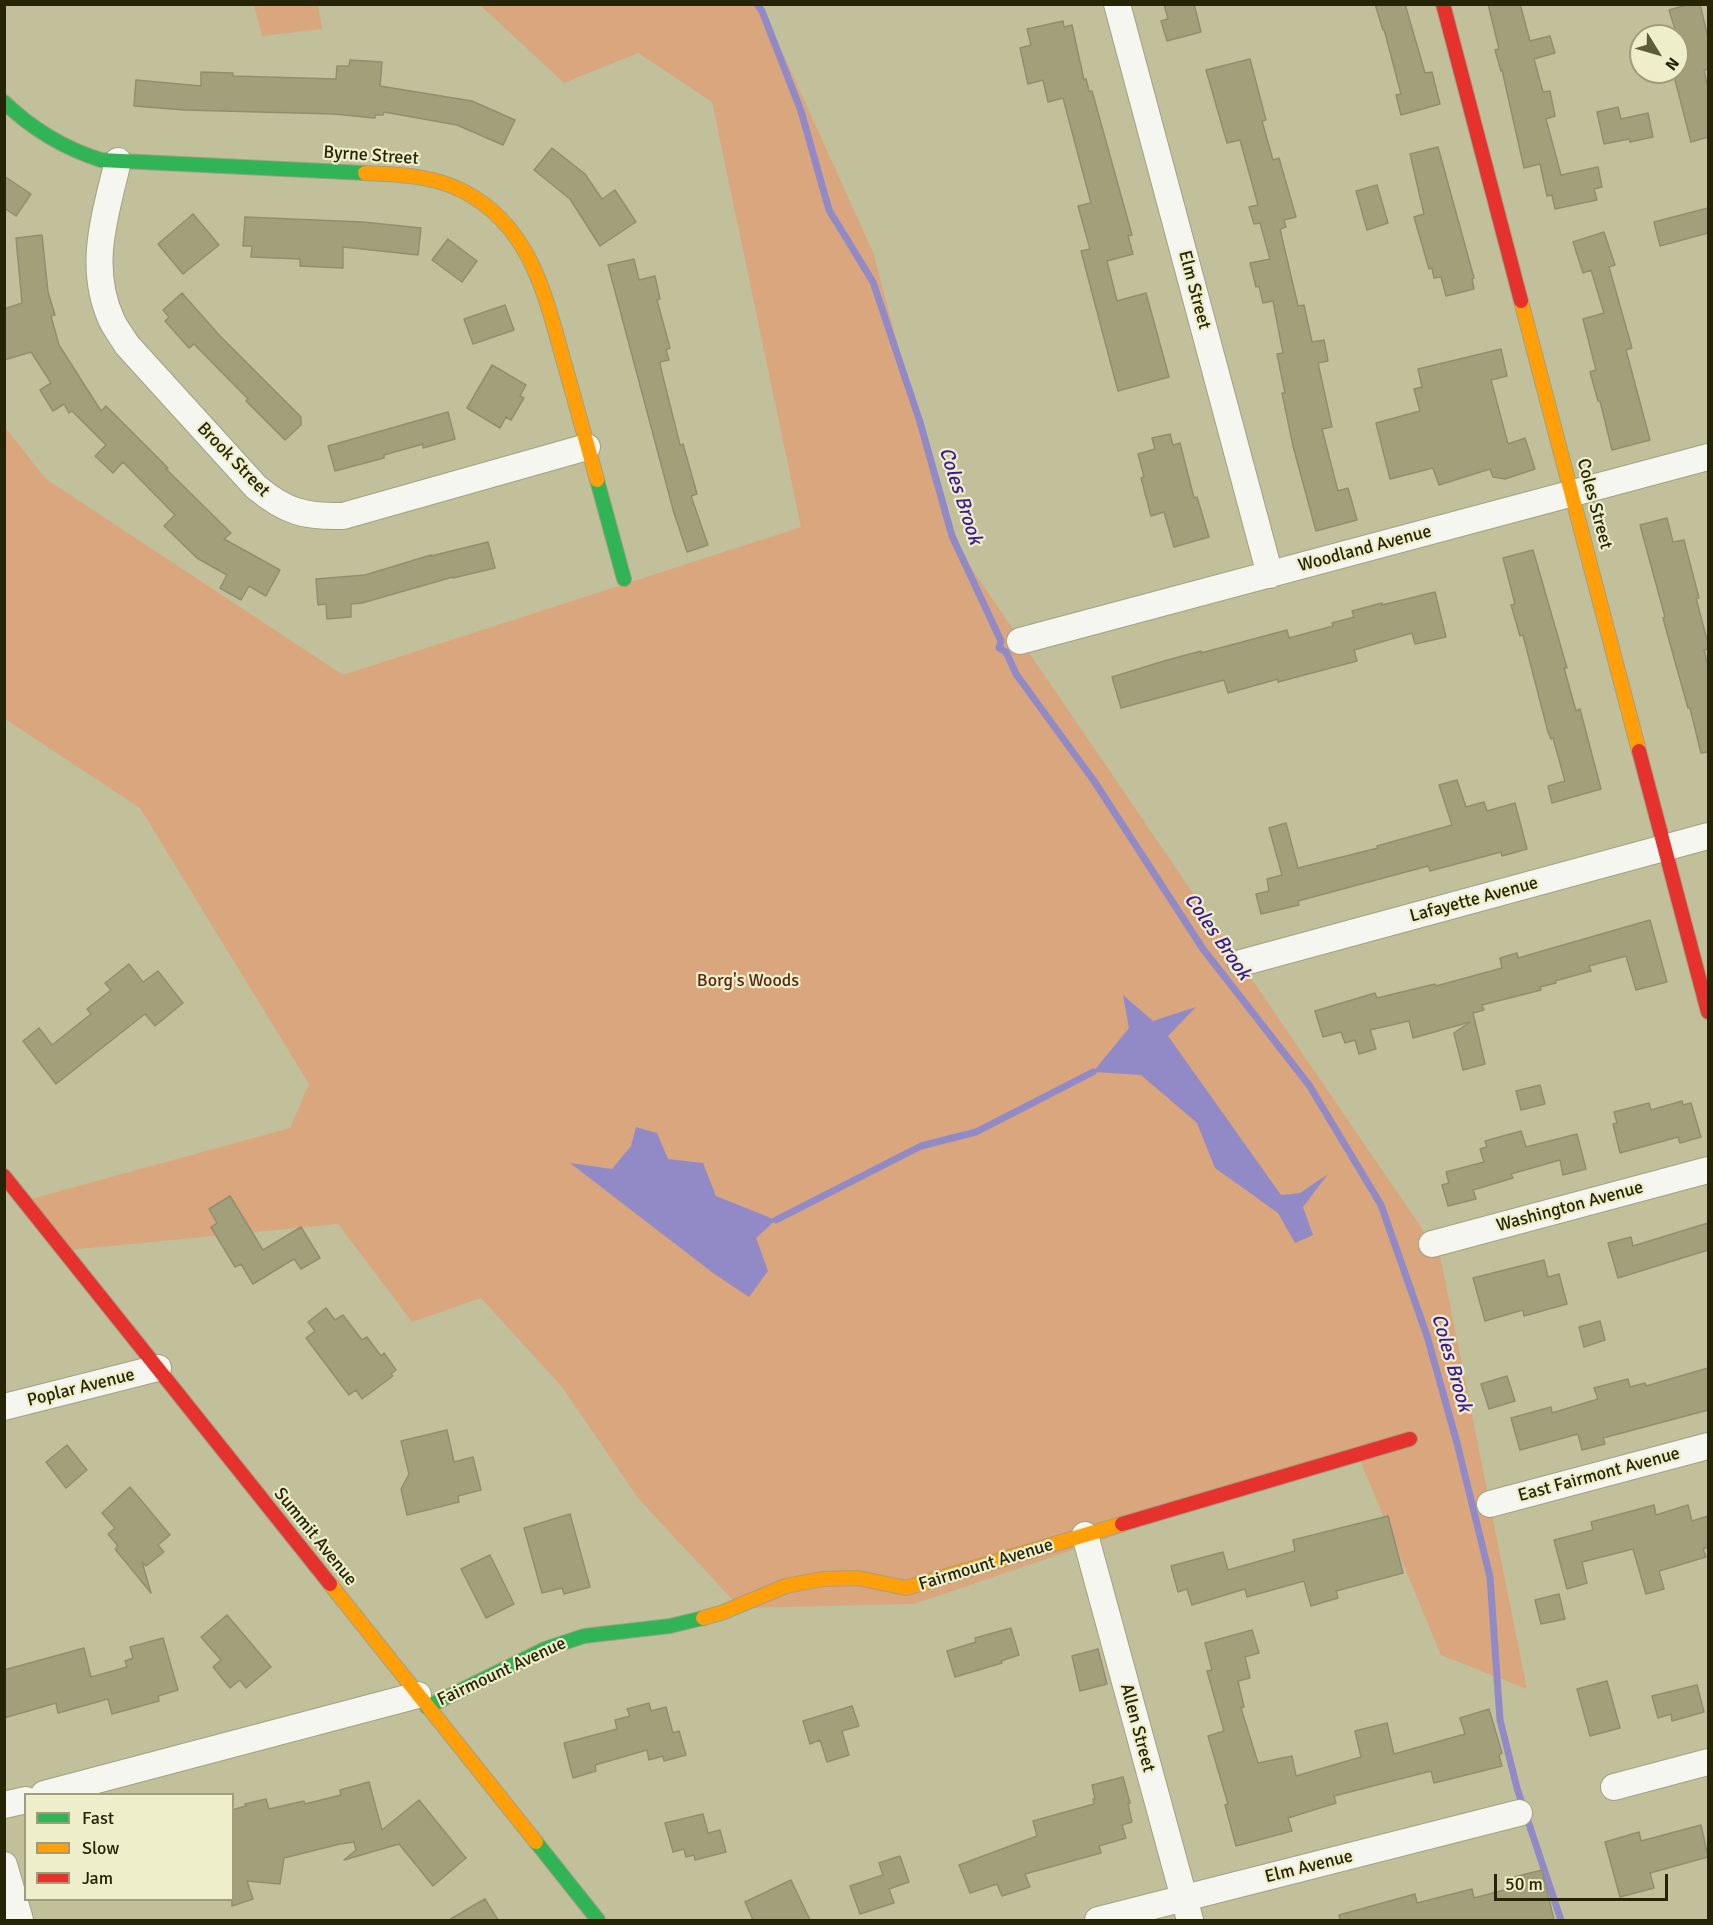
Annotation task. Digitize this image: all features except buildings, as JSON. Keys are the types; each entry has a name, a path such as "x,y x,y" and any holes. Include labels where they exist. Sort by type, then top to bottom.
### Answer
{"street":[{"name":"Elm Street","path":"1117,4 1270,575"},
{"name":"Coles Street","path":"1443,4 1708,1012"},
{"name":"Byrne Street","path":"4,102 24,122 52,141 101,160 409,175 442,182 474,197 497,214 518,238 535,264 546,294 624,579"},
{"name":"Brook Street","path":"118,161 100,235 98,263 103,296 112,321 127,345 256,487 272,501 296,512 318,517 343,516 587,447"},
{"name":"Woodland Avenue","path":"1020,641 1708,457"},
{"name":"Lafayette Avenue","path":"1241,963 1708,836"},
{"name":"Washington Avenue","path":"1432,1244 1708,1170"},
{"name":"Summit Avenue","path":"4,1176 598,1920"},
{"name":"Poplar Avenue","path":"4,1407 158,1368"},
{"name":"Fairmount Avenue","path":"48,1793 423,1701 545,1649 584,1636 670,1626 721,1613 786,1586 823,1579 858,1578 906,1588 1410,1439"},
{"name":"East Fairmont Avenue","path":"1490,1504 1708,1446"},
{"name":"Allen Street","path":"1085,1535 1186,1910"},
{"path":"1614,1787 1708,1762"},
{"path":"4,1805 24,1800"},
{"name":"Elm Avenue","path":"1098,1920 1186,1910 1519,1813"},
{"path":"4,1865 20,1920"}],"green space":[{"path":"254,5 318,5 322,29 262,36"},
{"name":"Borg's Woods","path":"480,5 761,5 873,252 948,534 1440,1255 1527,1689 1441,1655 1357,1453 914,1604 740,1608 638,1498 562,1387 481,1298 412,1322 338,1224 59,1251 20,1202 290,1128 309,1084 140,808 5,719 4,426 46,479 343,675 801,527 712,102 638,53 564,83"}],"shaded area":[{"path":"1123,995 1153,1021 1196,1007 1168,1036 1281,1195 1300,1193 1328,1174 1303,1207 1313,1235 1295,1243 1278,1213 1215,1168 1197,1123 1141,1075 1093,1072 1129,1028"},
{"path":"636,1127 657,1133 668,1159 703,1163 716,1196 776,1220 756,1238 768,1271 749,1297 713,1273 570,1163 612,1169 631,1146"}],"waterway":[{"name":"Coles Brook","path":"757,4 762,11 801,111 829,210 873,282 920,422 952,536 1001,641 999,648 1006,652 1016,674 1094,781 1203,949 1309,1085 1381,1205 1427,1336 1457,1443 1490,1577 1500,1720 1517,1788 1561,1920"},
{"path":"776,1220 921,1146 976,1132 1093,1072"}],"traffic: fast":[{"path":"4,102 49,137 101,160 365,173"},
{"path":"597,480 624,579"},
{"path":"427,1707 545,1649 584,1636 670,1626 703,1618"},
{"path":"536,1842 598,1920"}],"traffic: slow":[{"path":"365,173 415,177 451,186 486,206 505,223 532,264 542,288 597,480"},
{"path":"1521,301 1639,751"},
{"path":"703,1618 721,1613 786,1586 823,1579 858,1578 906,1588 1122,1524"},
{"path":"330,1584 536,1842"}],"traffic: jam":[{"path":"1443,4 1521,301"},
{"path":"1639,751 1708,1012"},
{"path":"4,1176 330,1584"},
{"path":"1122,1524 1410,1439"}]}
